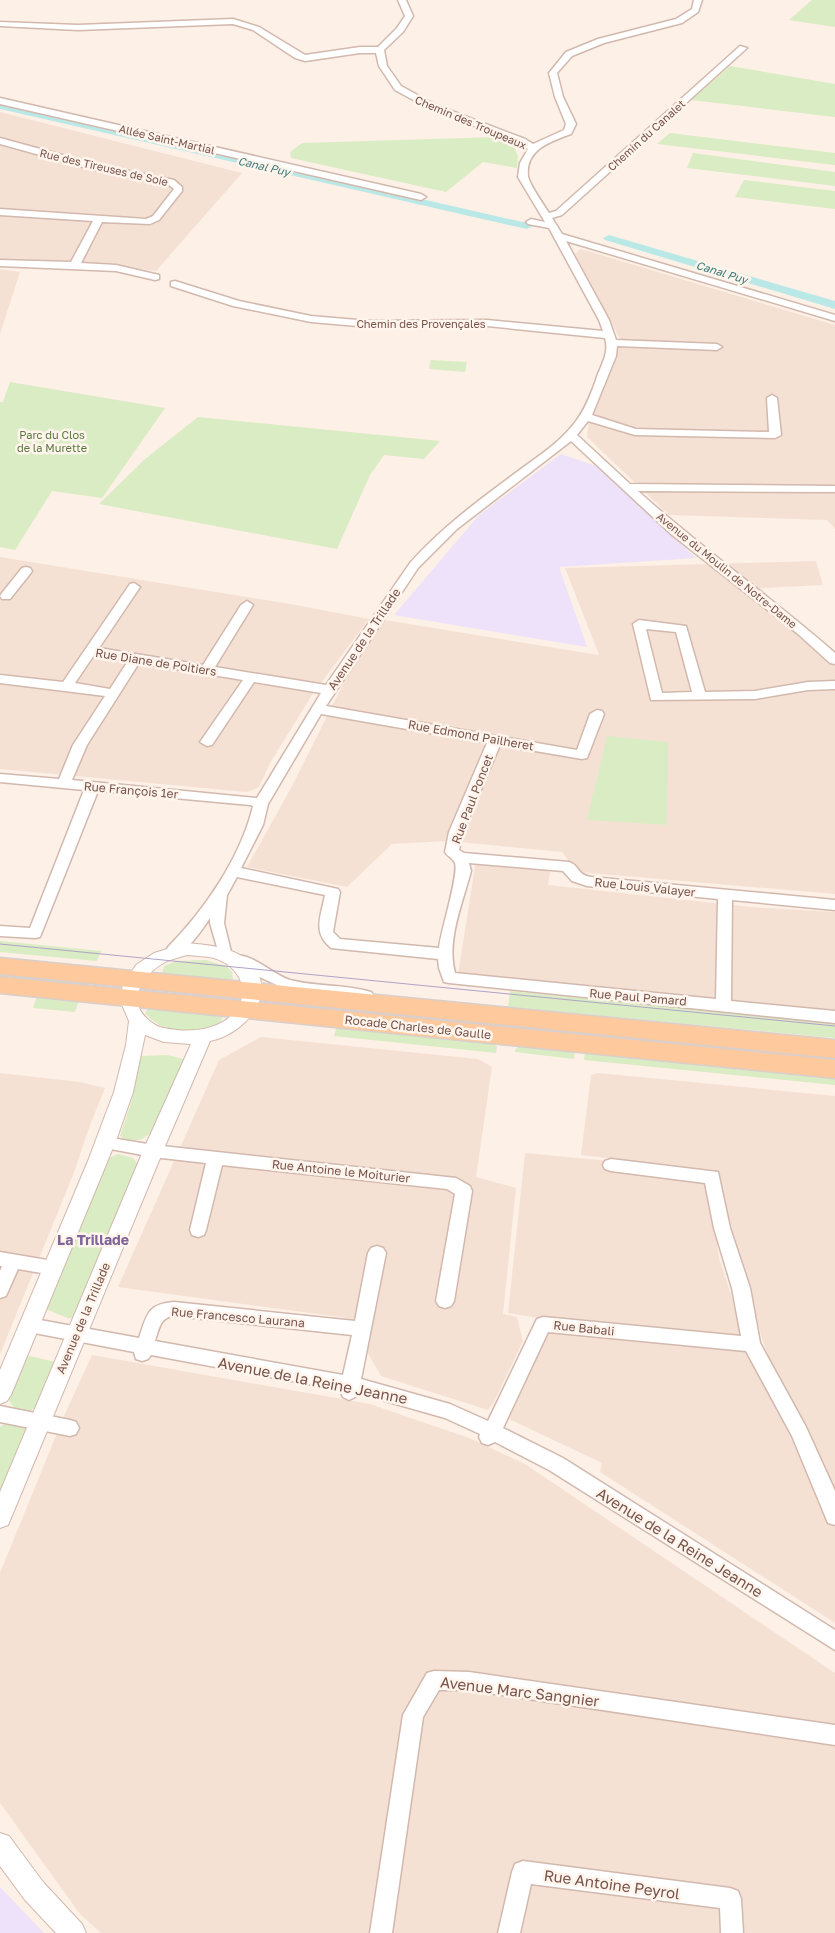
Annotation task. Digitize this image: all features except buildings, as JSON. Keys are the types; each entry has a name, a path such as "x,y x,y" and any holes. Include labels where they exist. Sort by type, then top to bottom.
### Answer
{"main road":[{"name":"Rocade Charles de Gaulle","path":"0,966 131,988 251,1000 835,1069"},
{"name":"Rocade Charles de Gaulle","path":"0,985 131,988"},
{"name":"Rocade Charles de Gaulle","path":"251,1000 412,1006 835,1049"}],"street":[{"path":"0,24 111,27 204,22 241,23 251,27 298,56 305,58 360,50 380,50 400,30 409,16 402,0"},
{"path":"571,435 585,416 611,356 611,339 604,320 523,177 525,163 533,148 544,141 568,132 571,124 558,97 553,73 569,54 601,41 679,21 690,15 696,8 698,0"},
{"name":"Chemin du Canalet","path":"546,217 558,213 744,48"},
{"name":"Chemin des Troupeaux","path":"380,50 383,66 398,88 433,107 522,141 533,148"},
{"name":"Allée Saint-Martial","path":"0,100 421,197"},
{"name":"Rue des Tireuses de Soie","path":"0,141 94,167 171,182 179,189 156,218 152,220 139,222 99,218"},
{"path":"0,207 5,212 99,218 75,265"},
{"path":"532,222 551,226"},
{"path":"558,236 835,318"},
{"path":"0,262 116,268 155,277"},
{"name":"Chemin des Provençales","path":"175,284 237,304 311,319 369,324 486,323 611,339 717,347"},
{"path":"585,416 635,432 775,435 772,398"},
{"name":"Avenue du Moulin de Notre-Dame","path":"571,435 675,531 802,631 835,660"},
{"name":"Avenue de la Trillade","path":"174,951 192,932 220,895 256,825 261,804 317,709 398,588 427,549 461,520 560,446 571,435"},
{"path":"627,487 835,489"},
{"path":"2,598 26,571"},
{"path":"91,651 134,587"},
{"path":"207,670 247,605"},
{"path":"699,696 682,629 639,624 656,697 755,695 808,686 835,685"},
{"name":"Rue Diane de Poitiers","path":"67,686 91,651 329,690"},
{"path":"64,784 80,745 136,658"},
{"path":"207,742 251,677"},
{"path":"0,679 112,693"},
{"name":"Rue Edmond Pailheret","path":"317,709 582,755 597,714"},
{"name":"Rue Paul Poncet","path":"445,971 444,954 464,871 461,858 452,852 456,832 495,740"},
{"name":"Rue François 1er","path":"0,778 250,800 261,804"},
{"path":"0,931 35,932 93,786"},
{"name":"Rue Louis Valayer","path":"461,858 569,867 570,872 580,880 835,906"},
{"path":"233,871 333,892 326,932 329,938 336,944 444,954"},
{"name":"Avenue de la Trillade","path":"220,895 217,923 231,957"},
{"path":"723,1006 725,895"},
{"path":"231,957 249,973 251,1000 235,1023 226,1028 203,1036 188,1038 159,1034 147,1028 138,1020 130,1008 131,988 148,963 174,951 200,949 231,957 250,963 276,981 288,985 344,992 412,1006"},
{"name":"Rue Paul Pamard","path":"445,971 449,978 457,980 835,1017"},
{"path":"1,1388 106,1142 128,1083 133,1064 138,1020"},
{"name":"Avenue de la Trillade","path":"0,1518 203,1036"},
{"name":"Rue Antoine le Moiturier","path":"106,1142 153,1151 450,1183 464,1191 445,1301"},
{"path":"198,1230 216,1157"},
{"path":"611,1165 712,1177 722,1228 742,1288 751,1344 800,1433 835,1517"},
{"path":"350,1388 377,1253"},
{"path":"0,1291 6,1260 53,1268"},
{"name":"Rue Francesco Laurana","path":"143,1350 155,1316 163,1310 174,1309 362,1329"},
{"name":"Rue Babali","path":"490,1434 543,1324 751,1344"},
{"name":"Avenue de la Reine Jeanne","path":"29,1325 143,1350 413,1400 450,1412 490,1434 556,1464 833,1644"},
{"path":"0,1414 70,1428"},
{"name":"Avenue Marc Sangnier","path":"381,1933 414,1715 434,1680 470,1681 835,1735"},
{"path":"0,1845 34,1890 73,1933"},
{"name":"Rue Antoine Peyrol","path":"508,1933 524,1872 730,1899 732,1933"}],"shaded area":[{"path":"0,112 242,173 156,271 89,263 0,259"},
{"path":"581,249 835,325 835,529 827,520 669,515 587,437 590,411 620,339 575,254"},
{"path":"0,269 20,272 0,334"},
{"path":"561,454 596,466 696,558 559,567 587,647 394,615 479,515"},
{"path":"0,557 296,605 369,619 312,695 270,763 259,787 250,791 0,769"},
{"path":"816,561 823,585 761,588 835,666 835,894 577,872 562,852 449,841 392,844 347,887 247,867 291,788 344,682 384,620 599,655 565,568"},
{"path":"476,860 542,868 550,872 548,885 751,907 835,912 835,1015 457,981"},
{"path":"261,1037 478,1059 492,1067 476,1177 516,1188 503,1314 517,1317 523,1341 494,1402 488,1410 381,1376 347,1318 118,1287 219,1060"},
{"path":"0,1073 80,1082 105,1088 73,1175 0,1354"},
{"path":"598,1073 835,1096 835,1494 831,1491 764,1345 714,1170 581,1155 591,1075"},
{"path":"525,1153 609,1161 708,1180 719,1258 749,1350 828,1520 835,1527 835,1623 600,1472 602,1463 509,1419 548,1330 550,1320 508,1313"},
{"path":"92,1355 370,1404 469,1438 525,1464 835,1673 835,1933 101,1933 80,1914 0,1803 0,1573 64,1416"},
{"path":"0,1887 44,1933 0,1933"}],"green space":[{"path":"812,0 835,0 835,27 789,20"},
{"path":"730,66 835,84 835,117 691,100"},
{"path":"670,133 835,153 835,165 657,144"},
{"path":"498,137 513,144 518,157 517,168 483,162 446,192 291,158 290,152 302,143"},
{"path":"693,153 835,172 835,186 687,168"},
{"path":"744,180 835,191 835,209 735,197"},
{"path":"431,360 467,362 465,372 429,369"},
{"name":"Parc du Clos de la Murette","path":"10,382 165,408 102,498 52,491 15,550 0,547 0,402 3,402"},
{"path":"198,417 440,441 424,459 384,455 370,475 337,549 99,504 145,459"},
{"path":"607,736 668,742 667,825 587,820"},
{"path":"0,941 101,951 97,961 0,952"},
{"path":"206,960 226,966 232,972 233,981 162,973 164,966 176,961"},
{"path":"0,972 91,981 88,987 0,978"},
{"path":"510,991 835,1023 835,1038 508,1007"},
{"path":"37,996 79,1000 75,1012 33,1008"},
{"path":"288,1002 438,1015 436,1022 287,1007"},
{"path":"150,1006 223,1014 221,1022 202,1029 170,1029 152,1020 145,1013"},
{"path":"479,1020 835,1056 835,1062 478,1026"},
{"path":"337,1026 493,1043 497,1047 496,1053 334,1036"},
{"path":"519,1046 575,1051 574,1059 515,1052"},
{"path":"585,1051 835,1076 835,1085 584,1060"},
{"path":"167,1055 188,1060 178,1074 150,1133 136,1140 128,1140 120,1136 131,1103 141,1056"},
{"path":"118,1154 133,1158 139,1166 79,1310 70,1319 46,1309 107,1159"},
{"path":"30,1356 55,1362 38,1403 32,1410 25,1413 17,1410 8,1399 23,1359"},
{"path":"7,1422 18,1423 25,1429 27,1437 0,1495 0,1427"}],"waterway":[{"name":"Canal Puy","path":"0,106 527,226"},
{"name":"Canal Puy","path":"609,238 835,305"}],"tram line":[{"path":"0,944 835,1026"}],"district":[{"name":"La Trillade","path":"93,1239"}]}
